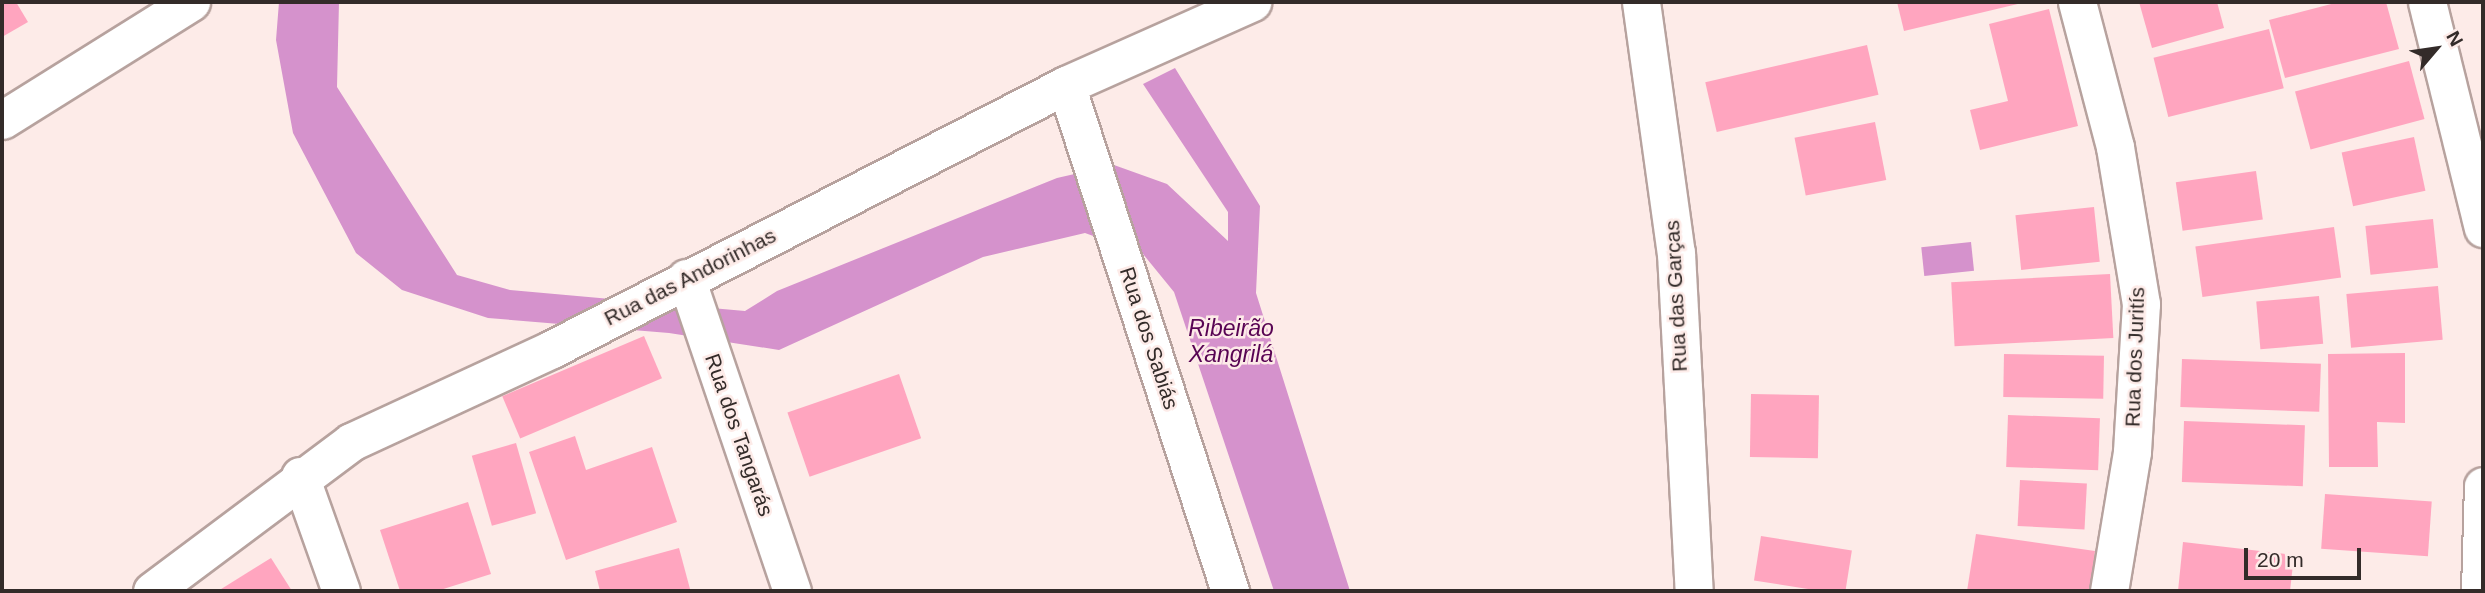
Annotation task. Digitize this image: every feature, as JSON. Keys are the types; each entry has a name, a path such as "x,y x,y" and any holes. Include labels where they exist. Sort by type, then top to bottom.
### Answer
{"street":[{"path":"2,120 191,2"},
{"name":"Rua das Andorinhas","path":"152,591 300,476 351,442 552,349 1066,85 1252,2"},
{"name":"Rua das Garças","path":"1641,2 1676,253 1694,591"},
{"name":"Rua dos Juritís","path":"2077,2 2115,147 2141,304 2132,452 2109,591"},
{"path":"2427,2 2483,228"},
{"name":"Rua dos Sabiás","path":"1066,85 1230,591"},
{"name":"Rua dos Tangarás","path":"686,278 792,591"},
{"path":"300,476 341,591"},
{"path":"2480,591 2483,486"}],"water":[{"name":"Ribeirão Xangrilá","path":"279,2 339,2 337,87 457,275 510,290 745,311 777,291 1057,178 1114,165 1167,184 1228,241 1228,212 1143,84 1175,68 1260,206 1256,293 1350,591 1274,591 1174,292 1143,254 1085,233 983,257 779,350 669,333 488,318 402,290 356,253 293,133 276,40"},
{"path":"1971,242 1974,271 1924,276 1921,247"}],"building":[{"path":"2,2 16,2 28,22 2,37"},
{"path":"1897,2 2022,2 2022,3 1904,31"},
{"path":"2139,2 2217,2 2224,28 2152,48"},
{"path":"2339,2 2386,2 2399,49 2285,78 2269,20"},
{"path":"2049,9 2078,126 1980,150 1970,110 2008,101 1989,24"},
{"path":"2269,29 2284,88 2168,117 2154,58"},
{"path":"1867,45 1878,95 1717,132 1705,82"},
{"path":"2409,61 2425,119 2311,149 2295,92"},
{"path":"1875,122 1886,180 1806,196 1795,138"},
{"path":"2414,137 2425,191 2353,206 2342,152"},
{"path":"2256,171 2263,220 2183,231 2176,182"},
{"path":"2094,207 2100,262 2021,270 2015,215"},
{"path":"2433,219 2438,268 2370,275 2365,226"},
{"path":"2334,227 2341,278 2202,297 2195,246"},
{"path":"2110,274 2113,338 1955,346 1951,282"},
{"path":"2438,286 2443,340 2351,348 2346,294"},
{"path":"2319,296 2323,344 2260,349 2256,301"},
{"path":"644,336 662,378 520,439 502,396"},
{"path":"2405,353 2405,423 2377,422 2378,467 2329,467 2328,354"},
{"path":"2004,354 2104,356 2103,399 2003,397"},
{"path":"2182,359 2321,364 2319,412 2180,407"},
{"path":"899,374 921,438 810,477 787,412"},
{"path":"1751,394 1819,395 1818,458 1750,457"},
{"path":"2008,415 2100,418 2098,470 2006,467"},
{"path":"2184,421 2305,425 2303,486 2182,482"},
{"path":"575,436 586,470 652,447 677,522 566,560 529,452"},
{"path":"516,443 536,513 492,526 472,456"},
{"path":"2020,480 2087,484 2085,529 2018,526"},
{"path":"2325,494 2432,501 2428,556 2321,549"},
{"path":"468,502 491,574 437,591 400,591 380,530"},
{"path":"1976,534 2095,551 2090,591 1967,591"},
{"path":"1761,536 1852,550 1845,591 1821,591 1754,580"},
{"path":"2183,542 2294,555 2290,591 2178,591"},
{"path":"679,548 690,589 600,591 595,571"},
{"path":"271,558 292,591 218,591"}]}
